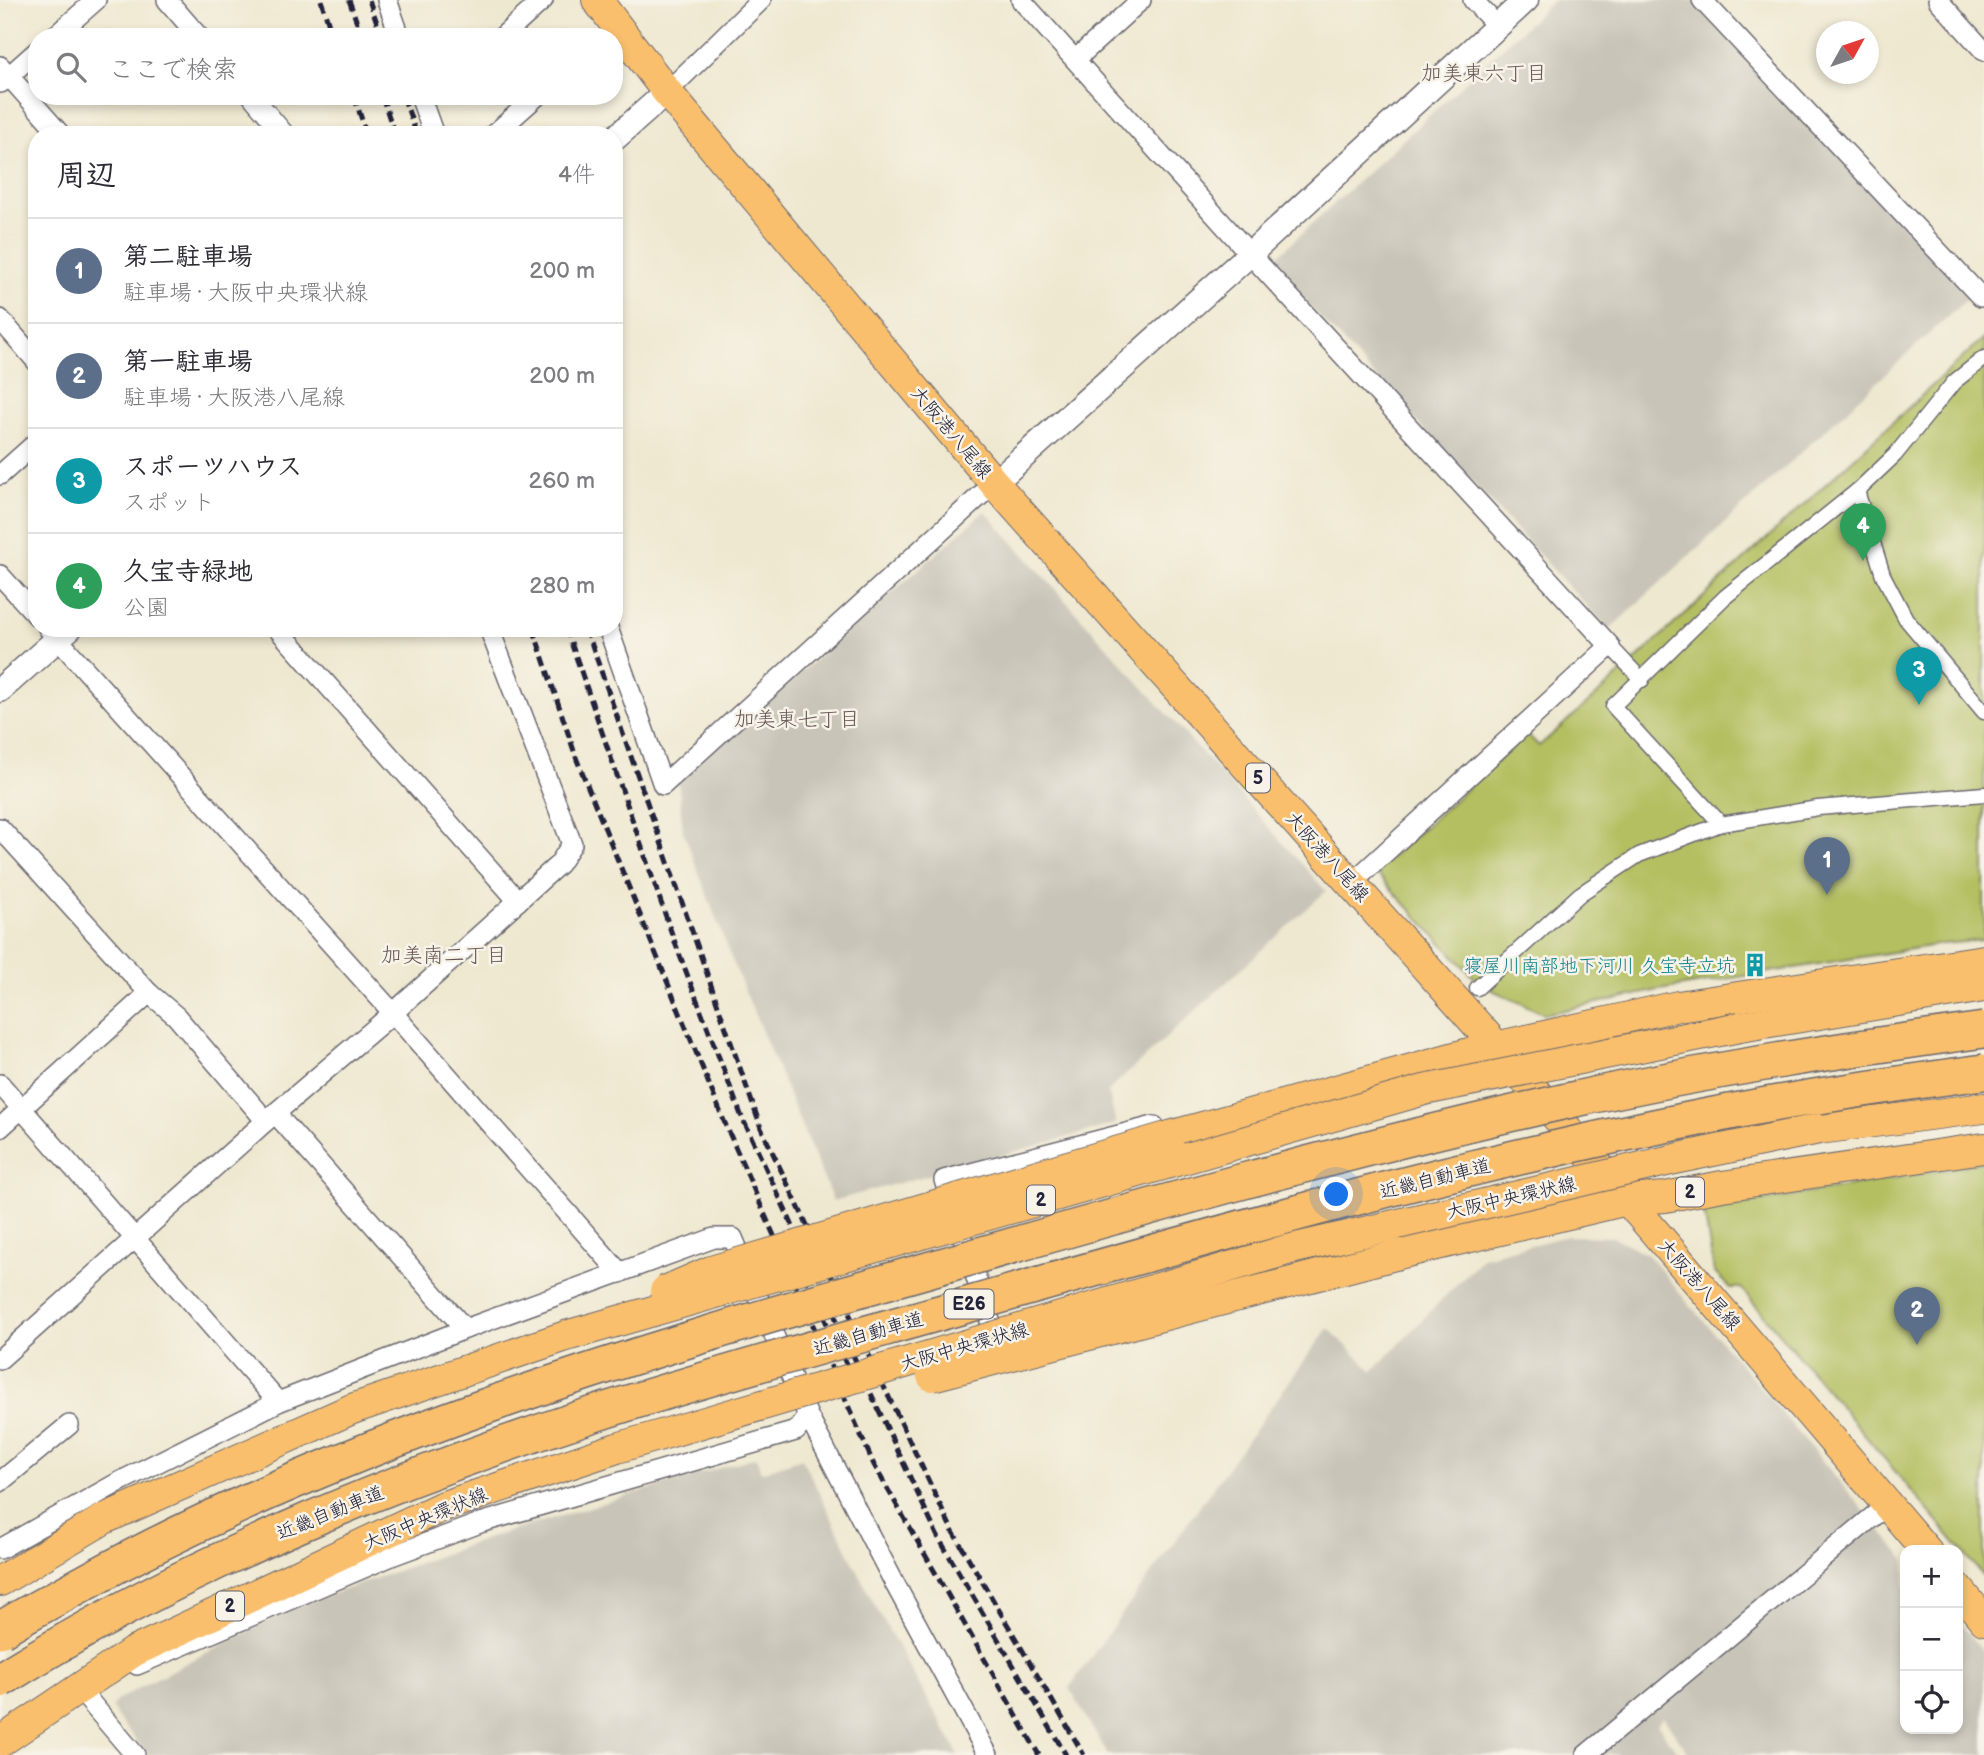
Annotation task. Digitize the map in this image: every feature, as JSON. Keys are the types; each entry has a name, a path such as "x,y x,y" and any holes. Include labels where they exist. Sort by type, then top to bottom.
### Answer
{"highway":[{"name":"E26","path":"0,1630 140,1552 279,1486 432,1425 727,1326 1101,1220 1573,1099 1723,1070 1984,1030"},
{"name":"近畿自動車道","path":"0,1680 165,1587 298,1523 590,1415 1093,1269 1425,1179 1737,1110 1984,1072"}],"main road":[{"name":"大阪港八尾線","path":"597,0 609,28"},
{"name":"大阪港八尾線","path":"623,45 667,92 994,482 1497,1047 1922,1545"},
{"name":"2","path":"566,1336 711,1271 1170,1136 1497,1047 1678,1006 1984,960"},
{"name":"2","path":"0,1581 104,1520 352,1409 566,1336 1424,1090 1740,1027 1984,987"},
{"name":"大阪中央環状線","path":"0,1742 133,1652 441,1507 617,1448 1287,1250 1684,1157 1819,1129 1984,1108"},
{"name":"2","path":"617,1448 675,1450 910,1382 1399,1254 1628,1200 1665,1197 1984,1148"},
{"path":"1963,1594 1984,1620"}],"street":[{"path":"64,28 96,0"},
{"path":"167,0 192,28"},
{"path":"387,0 397,28"},
{"path":"512,28 543,0"},
{"path":"623,131 761,0"},
{"path":"1021,0 1250,254 1642,680"},
{"path":"1076,59 1141,0"},
{"path":"1473,0 1497,27"},
{"path":"611,637 663,785 994,482 1250,254 1526,0"},
{"path":"1702,0 1981,297"},
{"path":"1938,0 1984,51"},
{"path":"28,57 3,75 28,101"},
{"path":"32,105 52,126"},
{"path":"260,105 277,126"},
{"path":"428,105 432,126"},
{"path":"502,126 524,105"},
{"path":"0,319 28,352"},
{"path":"1721,824 1614,706 1725,597 1857,491 1895,456 1954,382 1984,358"},
{"path":"0,475 28,450"},
{"path":"1857,491 1883,575 1906,619 1984,712"},
{"path":"0,575 28,606"},
{"path":"0,690 54,637"},
{"path":"63,637 620,1273"},
{"path":"285,637 518,901"},
{"path":"0,1359 559,864 572,844 492,637"},
{"path":"1352,883 1609,646"},
{"path":"1477,988 1580,894 1639,855 1721,824 1818,808 1984,794"},
{"path":"0,828 149,993 176,1016 271,1117 465,1329"},
{"path":"0,1128 149,993"},
{"path":"0,1084 278,1402"},
{"path":"1347,1088 1265,1097 944,1180 1006,1369 1331,1280 1399,1254"},
{"path":"0,1549 119,1482 278,1402 465,1329 714,1238 733,1238 808,1416 988,1755"},
{"path":"131,1754 80,1690 394,1555 480,1523 796,1430 808,1416"},
{"path":"0,1482 69,1425"},
{"path":"1587,1755 1888,1504"}],"shaded area":[{"path":"1554,0 1698,0 1971,295 1609,630 1270,263"},
{"path":"985,511 1326,891 1108,1091 1116,1124 833,1201 730,955 683,831 678,780"},
{"path":"1567,1236 1613,1237 1648,1255 1900,1553 1900,1734 1963,1734 1963,1627 1984,1652 1984,1755 1690,1755 1663,1717 1657,1724 1680,1755 1108,1755 1069,1688 1328,1328 1373,1371 1483,1257"},
{"path":"756,1457 761,1472 802,1458 874,1604 959,1755 148,1755 112,1707 116,1701 155,1679 296,1607 494,1536"}],"green space":[{"path":"1984,338 1984,940 1942,944 1659,990 1545,1014 1481,985 1379,876 1377,870 1527,734 1539,746"},
{"path":"1984,1161 1984,1577 1963,1552 1963,1545 1957,1545 1741,1288 1730,1288 1714,1272 1704,1211"}],"railway":[{"path":"321,0 330,28"},
{"path":"349,0 359,28"},
{"path":"369,0 379,28"},
{"path":"357,105 364,126"},
{"path":"385,105 392,126"},
{"path":"406,105 414,126"},
{"path":"536,637 577,760 724,1121 874,1465 1039,1755"},
{"path":"569,637 674,940 741,1115 937,1535 1066,1755"},
{"path":"589,637 761,1128 952,1530 1084,1755"},
{"path":"784,1234 861,1395"}],"place":[{"name":"久宝寺緑地","path":"1863,561"},
{"name":"スポーツハウス","path":"1919,705"},
{"name":"第二駐車場","path":"1827,895"},
{"name":"寝屋川南部地下河川 久宝寺立坑","path":"1755,965"},
{"name":"第一駐車場","path":"1917,1345"}],"district":[{"name":"加美東六丁目","path":"1484,73"},
{"name":"加美東七丁目","path":"797,719"},
{"name":"加美南二丁目","path":"444,955"}]}
